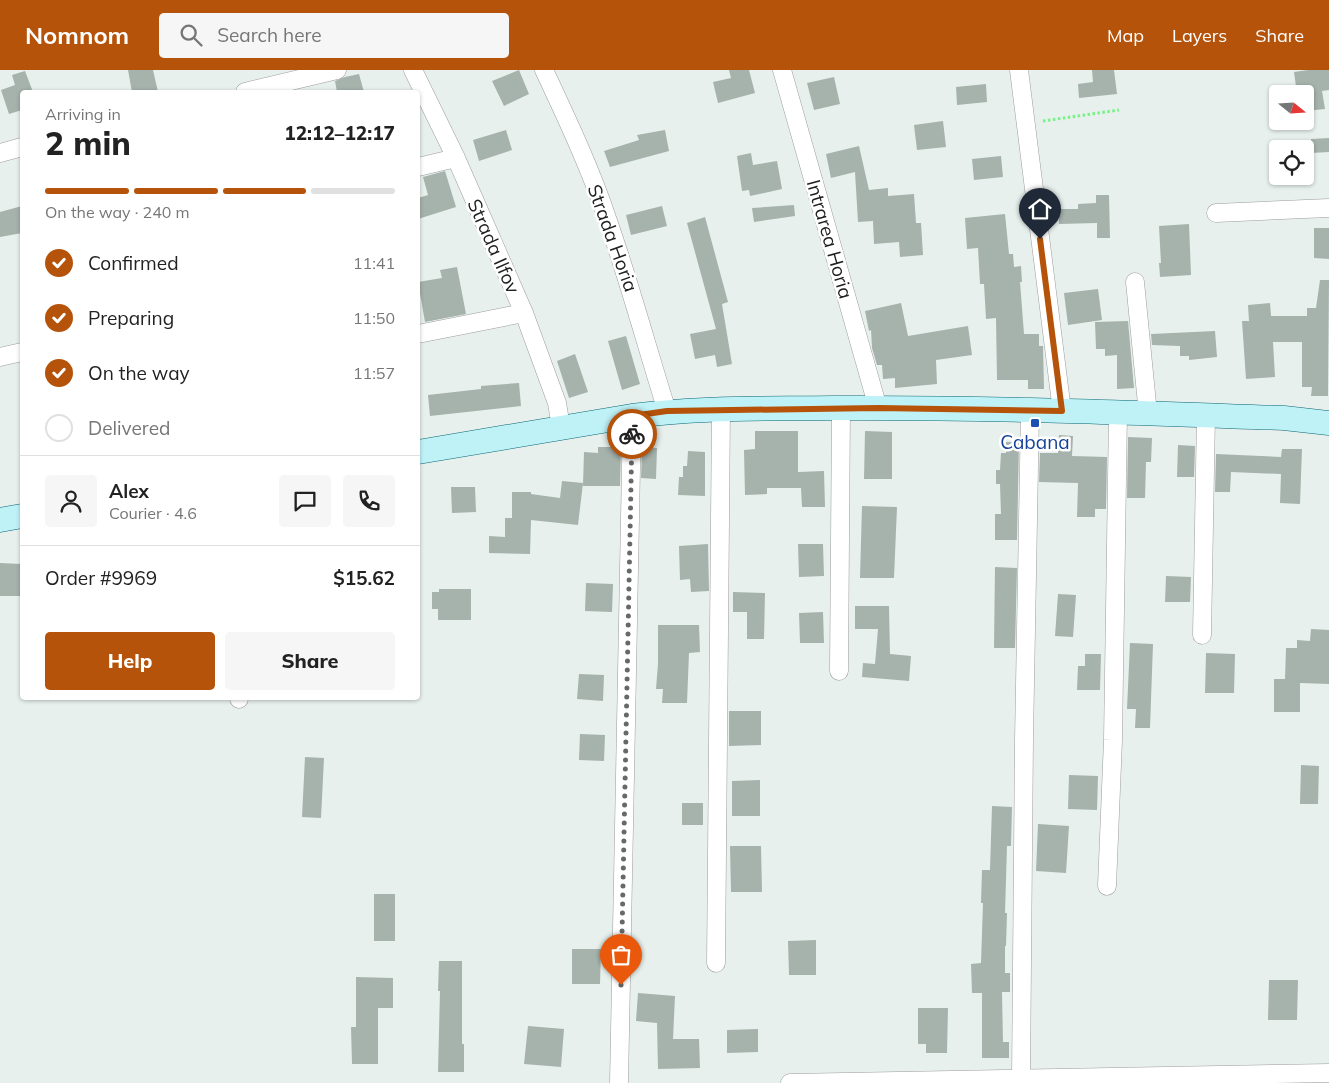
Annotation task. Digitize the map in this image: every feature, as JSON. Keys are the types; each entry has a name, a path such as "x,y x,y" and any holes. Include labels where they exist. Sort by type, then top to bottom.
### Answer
{"main road":[{"path":"420,452 667,411 721,409 878,408 1062,411 1284,418 1329,423"},
{"path":"0,520 20,516"}],"street":[{"path":"253,90 337,70"},
{"name":"Strada Ilfov","path":"413,70 456,158 524,313 557,403 561,427"},
{"name":"Strada Horia","path":"544,70 608,219 635,299 667,411"},
{"name":"Intrarea Horia","path":"782,70 878,408"},
{"path":"1018,70 1062,411"},
{"path":"0,152 20,147"},
{"path":"420,167 456,158"},
{"path":"1216,213 1329,208"},
{"path":"1135,282 1148,414"},
{"path":"420,334 524,313"},
{"path":"0,357 20,352"},
{"path":"839,671 841,408"},
{"path":"716,963 721,409"},
{"path":"1021,1078 1024,740 1030,411"},
{"path":"1107,886 1113,740 1118,413"},
{"path":"1202,635 1206,415"},
{"path":"619,1083 632,416"},
{"path":"790,1083 1329,1073"}],"path":[{"path":"1025,124 1119,110"}],"building":[{"path":"128,70 153,70 158,90 132,90"},
{"path":"519,70 529,94 504,106 492,81"},
{"path":"729,70 749,70 755,93 718,103 713,82 731,78"},
{"path":"1092,70 1114,70 1117,94 1079,98 1078,84 1093,82"},
{"path":"1329,70 1329,90 1322,91 1325,109 1314,110 1314,85 1296,85 1294,72"},
{"path":"25,71 32,90 20,90 20,111 9,114 1,90 15,85 12,75"},
{"path":"359,74 363,90 337,90 335,81"},
{"path":"834,77 840,104 814,110 807,83"},
{"path":"986,84 987,102 957,105 956,87"},
{"path":"943,121 946,147 917,150 914,125"},
{"path":"506,130 512,150 479,161 473,140"},
{"path":"665,130 669,151 610,167 604,151 639,140 637,135"},
{"path":"1329,138 1329,152 1314,153 1314,140 1311,139"},
{"path":"859,146 869,190 888,188 888,196 914,194 916,223 921,223 923,255 900,257 899,242 874,244 873,221 858,222 855,172 831,178 826,154"},
{"path":"751,153 753,165 777,161 782,189 750,196 749,190 742,191 737,156"},
{"path":"1001,156 1003,177 974,180 972,159"},
{"path":"445,171 456,207 420,218 420,197 428,195 423,177"},
{"path":"1096,195 1109,195 1110,238 1097,238 1097,223 1059,224 1058,209 1078,209 1078,204 1096,203"},
{"path":"794,205 795,216 754,222 752,208"},
{"path":"662,206 667,226 631,235 626,215"},
{"path":"20,207 20,233 0,237 0,212"},
{"path":"1005,214 1009,254 1013,254 1014,267 1021,266 1022,282 1020,282 1024,334 1039,334 1039,346 1043,346 1044,389 1028,389 1028,380 997,380 996,318 986,319 984,284 980,284 978,248 967,249 965,218"},
{"path":"705,217 728,302 722,304 732,364 717,367 715,355 695,359 690,334 716,329 687,223"},
{"path":"1189,224 1191,275 1160,277 1159,226"},
{"path":"1314,228 1329,228 1329,259 1314,258"},
{"path":"457,267 466,314 425,322 420,282 442,278 440,270"},
{"path":"1320,280 1329,280 1328,396 1311,396 1312,387 1302,387 1302,342 1273,342 1275,377 1246,379 1242,321 1249,321 1248,305 1270,303 1271,316 1307,316 1307,308 1316,308"},
{"path":"1098,289 1102,320 1068,325 1064,293"},
{"path":"901,303 908,336 968,326 972,355 936,360 937,384 895,388 895,378 883,379 882,365 877,365 872,348 871,330 869,331 865,311"},
{"path":"1128,321 1134,388 1117,389 1117,355 1105,356 1105,349 1096,349 1095,322"},
{"path":"1215,331 1217,357 1189,360 1189,356 1180,356 1180,346 1152,345 1151,334"},
{"path":"626,336 640,384 622,390 608,341"},
{"path":"575,354 588,392 569,398 557,361"},
{"path":"519,383 521,406 430,416 428,395 481,389 481,386"},
{"path":"755,431 798,431 798,472 824,471 825,507 802,507 801,488 767,488 767,494 745,495 744,450 755,449"},
{"path":"865,431 892,432 892,479 864,479"},
{"path":"1059,435 1073,436 1072,456 1107,457 1106,509 1095,509 1095,517 1077,517 1078,483 1039,482 1040,453 1058,453"},
{"path":"1128,437 1152,438 1151,462 1146,462 1145,498 1127,498"},
{"path":"1006,442 1019,442 1017,540 995,540 995,514 1001,514 1000,484 996,484 996,470 1000,470 1001,453 1006,453"},
{"path":"1178,445 1195,446 1194,477 1177,477"},
{"path":"598,447 621,447 620,486 583,486 584,452 598,453"},
{"path":"642,447 657,448 656,479 641,478"},
{"path":"1282,449 1302,449 1300,504 1280,503 1281,474 1231,472 1230,492 1215,492 1216,454 1281,457"},
{"path":"688,451 705,452 705,496 678,495 679,477 683,477 683,466 687,466"},
{"path":"562,481 583,483 578,525 531,520 530,554 489,553 489,536 505,537 505,518 512,518 512,492 531,492 531,494 560,498"},
{"path":"451,487 475,487 476,512 452,513"},
{"path":"862,506 897,507 894,578 860,578"},
{"path":"708,544 709,591 691,592 690,579 680,580 679,546"},
{"path":"798,544 823,544 824,576 799,577"},
{"path":"0,563 20,564 20,596 0,596"},
{"path":"995,567 1017,568 1015,648 994,648"},
{"path":"1166,576 1191,577 1190,602 1165,602"},
{"path":"586,583 613,584 612,612 585,611"},
{"path":"439,589 471,589 471,620 438,620 438,609 432,609 432,592 439,592"},
{"path":"733,592 765,593 764,639 747,639 747,612 733,612"},
{"path":"1058,594 1076,595 1073,637 1055,636"},
{"path":"855,606 889,606 890,654 911,656 909,681 862,677 863,663 875,664 878,629 855,629"},
{"path":"823,612 824,643 800,643 799,613"},
{"path":"658,625 699,625 700,652 689,653 687,703 662,703 663,689 656,689"},
{"path":"1311,629 1329,630 1329,684 1300,683 1300,712 1274,712 1274,679 1285,679 1286,648 1297,648 1297,640 1310,641"},
{"path":"1130,643 1153,644 1150,728 1135,728 1136,709 1127,709"},
{"path":"1206,653 1235,654 1234,693 1205,693"},
{"path":"1085,654 1101,654 1100,690 1077,690 1078,666 1085,666"},
{"path":"579,674 604,675 603,701 577,699"},
{"path":"729,711 761,711 761,745 729,746"},
{"path":"580,734 605,735 604,761 579,760"},
{"path":"305,757 324,758 321,818 302,817"},
{"path":"1301,765 1319,766 1318,804 1300,804"},
{"path":"1069,775 1098,776 1097,810 1068,809"},
{"path":"760,780 760,816 732,816 732,781"},
{"path":"682,803 703,803 703,825 682,825"},
{"path":"992,806 1012,807 1011,846 1007,846 1005,913 1007,913 1005,973 1010,973 1010,992 1002,992 1003,1042 1009,1042 1009,1058 982,1058 982,993 972,993 971,964 981,963 982,870 990,870"},
{"path":"1038,824 1069,826 1066,873 1036,871"},
{"path":"730,846 761,846 762,892 731,892"},
{"path":"374,894 395,894 395,941 374,941"},
{"path":"816,940 816,975 789,975 788,941"},
{"path":"572,949 601,949 600,984 572,984"},
{"path":"439,961 462,961 464,1072 438,1072"},
{"path":"356,977 393,978 393,1008 378,1008 378,1064 352,1064 351,1027 356,1027"},
{"path":"1269,980 1298,980 1297,1020 1268,1020"},
{"path":"638,993 675,996 673,1039 699,1039 700,1068 658,1069 657,1023 636,1021"},
{"path":"918,1008 948,1008 947,1053 926,1053 926,1044 918,1044"},
{"path":"528,1026 564,1029 561,1067 524,1064"},
{"path":"758,1029 758,1052 727,1053 727,1030"}],"way so far":[{"path":"621,985 632,434"}],"place":[{"name":"Cabana","path":"1035,423"}],"route":[{"path":"632,434 632,416 667,411 878,408 1062,411 1040,239"}]}
